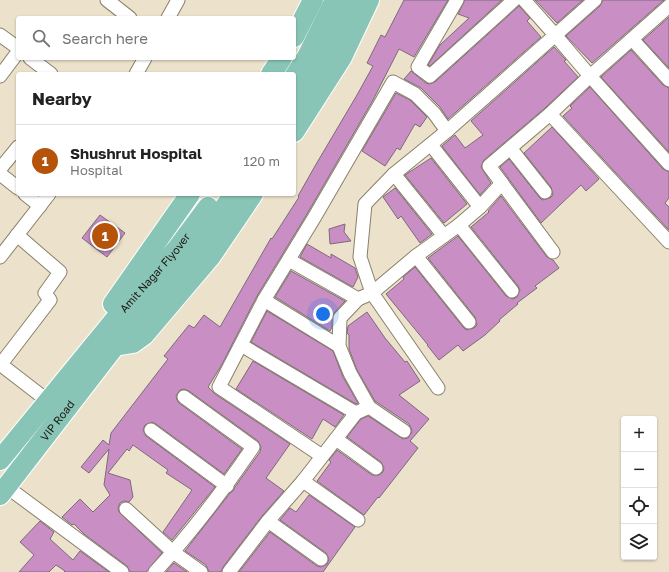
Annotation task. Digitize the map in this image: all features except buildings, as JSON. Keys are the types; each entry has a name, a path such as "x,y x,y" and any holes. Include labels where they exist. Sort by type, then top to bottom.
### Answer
{"main road":[{"path":"296,33 313,0"},
{"path":"296,74 307,56 335,0"},
{"path":"296,100 318,66 355,0"},
{"path":"296,129 342,57 370,0"},
{"path":"272,72 281,60"},
{"path":"90,350 98,326 189,196"},
{"name":"Amit Nagar Flyover","path":"115,346 126,318 216,196"},
{"name":"Amit Nagar Flyover","path":"48,401 90,350 126,318 190,255 233,196"},
{"path":"115,346 133,343 144,335 211,256 252,196"},
{"name":"VIP Road","path":"3,491 115,346"},
{"name":"VIP Road","path":"0,460 48,401"}],"street":[{"path":"107,0 127,16"},
{"path":"169,16 178,0"},
{"path":"457,0 418,67 430,76 514,0"},
{"path":"524,0 669,164"},
{"path":"438,388 372,293 360,257 365,204 394,174 431,145 595,0"},
{"path":"553,252 489,166 511,149 669,6"},
{"path":"0,35 16,47"},
{"path":"632,39 669,80"},
{"path":"0,76 16,55"},
{"path":"33,60 48,72"},
{"path":"137,72 145,60"},
{"path":"322,456 219,387 264,300 393,82 416,94 434,113 447,131"},
{"path":"550,114 669,242"},
{"path":"431,145 480,207"},
{"path":"0,169 16,149"},
{"path":"511,149 545,192"},
{"path":"0,174 16,186"},
{"path":"394,174 444,236"},
{"path":"404,431 369,407 350,373 339,346 340,318 358,299 372,293 416,256 459,225 480,207 502,183"},
{"path":"28,196 40,206"},
{"path":"0,257 47,196"},
{"path":"459,225 512,291"},
{"path":"17,235 60,272 45,293 50,300 1,364 48,401"},
{"path":"416,256 469,322"},
{"path":"289,260 358,299"},
{"path":"264,300 339,346"},
{"path":"241,345 356,413"},
{"path":"155,572 227,486 253,447 184,397"},
{"path":"229,572 268,521 303,481 356,413 369,407"},
{"path":"151,430 227,486"},
{"path":"336,439 376,468"},
{"path":"303,481 358,520"},
{"path":"3,491 122,572"},
{"path":"126,509 173,552 201,572"},
{"path":"268,521 321,558"}],"place":[{"name":"Shushrut Hospital","path":"105,236"}]}
